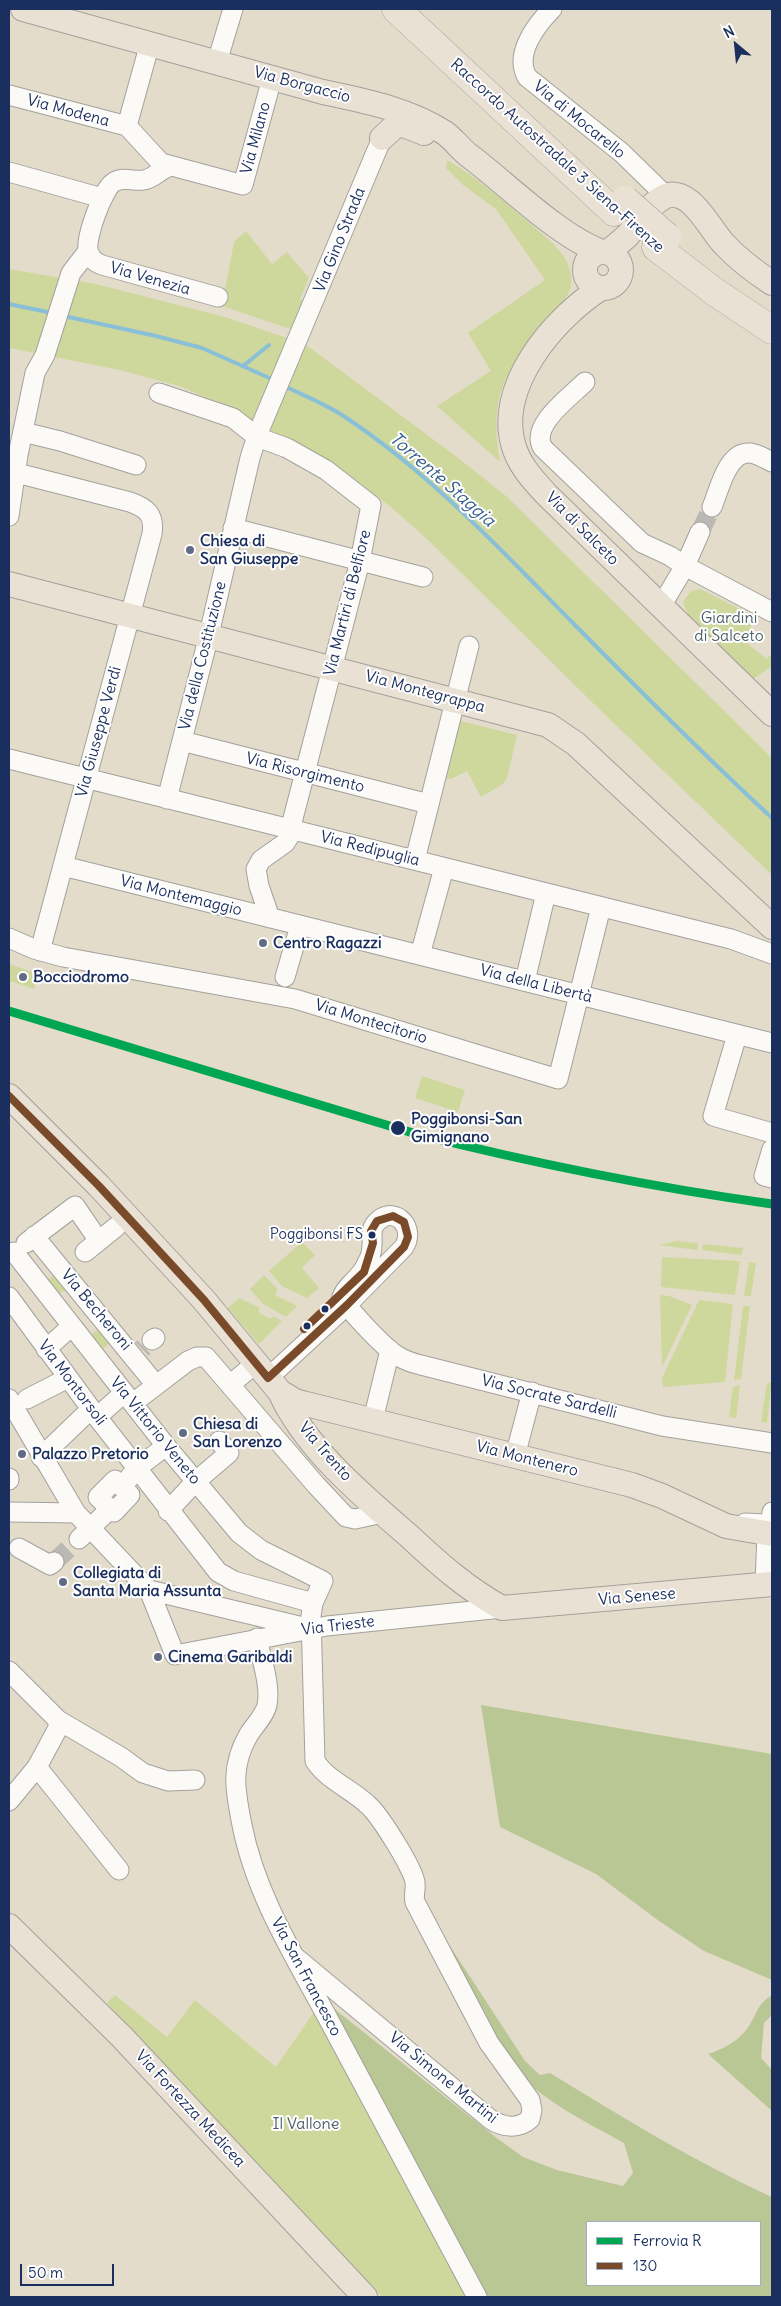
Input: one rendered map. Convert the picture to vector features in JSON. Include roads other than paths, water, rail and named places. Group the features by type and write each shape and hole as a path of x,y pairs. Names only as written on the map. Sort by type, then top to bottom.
{"highway":[{"name":"Raccordo Autostradale 3 Siena-Firenze","path":"396,9 662,242 715,292 772,330"},
{"name":"Raccordo Autostradale 3 Siena-Firenze","path":"419,9 620,206"},
{"name":"Raccordo Autostradale 3 Siena-Firenze","path":"662,242 772,313"}],"main road":[{"name":"Via Borgaccio","path":"23,9 323,92 378,104 414,117 445,134 551,222 585,244 609,254"},
{"path":"323,92 377,114 382,126 382,138"},
{"path":"382,138 392,128 404,124 466,153"},
{"path":"609,254 628,236 656,202 666,196 681,197 695,206 724,245 747,266 772,283"},
{"name":"Via Borgaccio","path":"551,222 590,277"},
{"path":"597,253 609,254 621,266 620,277 612,286 590,277 588,259 597,253"},
{"name":"Via di Salceto","path":"590,277 573,309 530,360 520,379 510,416 514,450 532,479 772,714"},
{"name":"Via Montegrappa","path":"9,584 538,722 564,734 768,922"},
{"name":"Via Trento","path":"9,1096 98,1186 204,1300 268,1378 300,1424 334,1467 453,1575 502,1608"},
{"name":"Via Montenero","path":"268,1378 295,1401 645,1490 726,1526 770,1527"},
{"path":"300,1424 305,1412 318,1407"},
{"name":"Via Senese","path":"502,1608 769,1584"},
{"name":"Via Fortezza Medicea","path":"9,1926 122,2037 366,2297"}],"street":[{"path":"218,62 233,9"},
{"name":"Via di Mocarello","path":"552,9 537,27 525,50 522,66 527,77 622,154 666,196"},
{"path":"150,43 127,126 138,136 155,158 172,166"},
{"name":"Via Milano","path":"172,166 243,185 272,78"},
{"name":"Via Modena","path":"9,95 127,126"},
{"name":"Via Gino Strada","path":"259,432 382,138"},
{"path":"9,516 12,472 23,432 35,373 46,355 70,277 76,265 88,251 88,242 102,198 116,180 146,179 172,166"},
{"path":"9,172 102,198"},
{"name":"Via Venezia","path":"88,251 93,260 102,265 218,298"},
{"path":"585,382 543,425 539,434 541,445 639,540 772,612"},
{"path":"159,393 232,418 259,432"},
{"path":"23,432 60,441 136,465"},
{"name":"Via della Costituzione","path":"166,799 209,635 244,479 259,432"},
{"name":"Via Martiri di Belfiore","path":"259,432 316,464 352,488 371,505 360,561 304,773 292,830"},
{"path":"712,507 729,466 737,457 750,453 772,462"},
{"name":"Via Giuseppe Verdi","path":"12,472 118,498 141,506 149,512 153,521 152,534 40,951"},
{"path":"233,528 423,577"},
{"path":"661,606 685,566 700,532"},
{"path":"415,860 469,646"},
{"name":"Via Risorgimento","path":"182,741 429,804"},
{"name":"Via Redipuglia","path":"9,759 731,940 772,954"},
{"path":"270,918 259,886 256,869 262,860 286,843 292,830"},
{"name":"Via Montemaggio","path":"63,866 300,926"},
{"path":"420,956 444,868"},
{"path":"525,981 546,893"},
{"name":"Via Montecitorio","path":"9,938 40,951 287,997 558,1080 601,907"},
{"name":"Via Redipuglia","path":"731,940 755,938 768,922"},
{"path":"285,976 300,926"},
{"name":"Via della Libertà","path":"300,926 772,1043"},
{"path":"737,1034 713,1116 772,1133"},
{"path":"772,1148 764,1176 772,1178"},
{"path":"11,1254 75,1206 88,1250"},
{"path":"231,1384 268,1378 347,1305 407,1242 408,1232 404,1222 393,1216 382,1218 373,1226 371,1231 373,1243 364,1272 343,1294 347,1305"},
{"path":"63,1271 116,1227"},
{"name":"Via Becheroni","path":"34,1236 82,1294 146,1346 156,1385"},
{"path":"373,1243 382,1252 388,1253 400,1250"},
{"name":"Via Vittorio Veneto","path":"11,1254 66,1319 195,1482 249,1542 322,1581 313,1603"},
{"path":"46,1349 82,1294"},
{"name":"Via Montorsoli","path":"9,1297 168,1510 214,1569 227,1579"},
{"name":"Via Socrate Sardelli","path":"347,1305 390,1350 400,1357 415,1363 662,1426 772,1443"},
{"path":"373,1420 390,1350"},
{"path":"41,1457 94,1413 156,1385 185,1362 200,1356 210,1359 316,1485 346,1517 355,1519 383,1513"},
{"path":"68,1378 15,1404 41,1457 76,1513 85,1534 149,1590 218,1608 307,1627 313,1603 227,1579 218,1608"},
{"path":"515,1456 532,1392"},
{"path":"168,1510 195,1482 229,1454 219,1441"},
{"path":"85,1534 110,1509 98,1497 115,1480 122,1487 137,1468 166,1446"},
{"path":"9,1512 76,1513"},
{"path":"769,1584 770,1527"},
{"path":"19,1548 50,1565 54,1562"},
{"name":"Via Trieste","path":"149,1590 175,1655 307,1627 502,1608"},
{"name":"Via Simone Martini","path":"294,1956 490,2119 508,2126 528,2122 532,2113 530,2100 497,2056 452,1975 415,1902 413,1890 416,1884 393,1838 375,1812 326,1772 316,1761 307,1627"},
{"name":"Via San Francesco","path":"257,1638 266,1686 267,1703 239,1752 235,1767 241,1822 257,1876 294,1956 477,2297"},
{"path":"9,1671 58,1720 151,1777 176,1782 195,1780"},
{"path":"9,1801 37,1767 58,1728 58,1720"},
{"path":"222,1763 250,1733"},
{"path":"37,1767 119,1870"}],"waterway":[{"name":"Torrente Staggia","path":"9,304 52,313"},
{"name":"Torrente Staggia","path":"64,316 202,348 274,380"},
{"path":"243,366 269,345"},
{"name":"Torrente Staggia","path":"284,386 338,412 376,439 435,487 491,540 671,722 772,818"}],"tunnel":[{"path":"700,532 712,507"},
{"path":"54,1562 79,1539"}],"rail line":[{"name":"R","path":"9,1011 413,1133 592,1173 772,1204"}],"place":[{"name":"Chiesa di San Giuseppe","path":"190,550"},
{"name":"Centro Ragazzi","path":"263,943"},
{"name":"Bocciodromo","path":"23,977"},
{"name":"Poggibonsi-San Gimignano","path":"398,1128"},
{"name":"Poggibonsi FS","path":"372,1235"},
{"name":"Chiesa di San Lorenzo","path":"183,1433"},
{"name":"Palazzo Pretorio","path":"22,1454"},
{"name":"Collegiata di Santa Maria Assunta","path":"63,1582"},
{"name":"Cinema Garibaldi","path":"158,1657"}],"park label":[{"name":"Giardini di Salceto","path":"729,627"},
{"name":"Il Vallone","path":"306,2124"}]}
